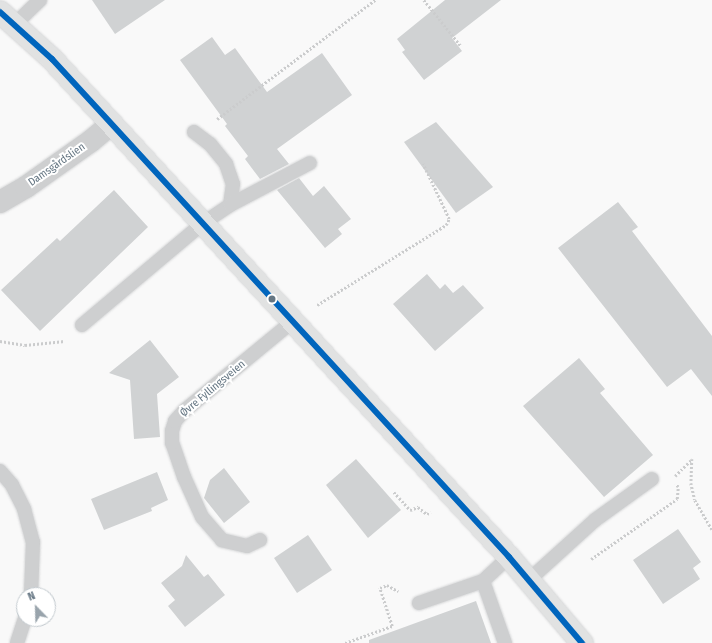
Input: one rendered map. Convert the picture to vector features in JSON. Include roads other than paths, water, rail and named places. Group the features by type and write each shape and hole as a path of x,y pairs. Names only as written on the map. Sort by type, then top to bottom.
{"main road":[{"path":"7,19 52,59 292,322 530,579 582,643"}],"street":[{"name":"Damsgårdslien","path":"0,202 26,187 84,146 111,124"}],"lane":[{"path":"7,19 40,0"},
{"path":"194,132 206,141 226,164 233,184 230,205"},
{"path":"84,323 202,224 230,205 310,163"},
{"name":"Øvre Fyllingsveien","path":"260,540 247,546 222,540 202,517 184,477 172,443 172,431 175,421 184,411 292,322"},
{"path":"0,471 12,485 24,509 33,542 31,587"},
{"path":"530,579 595,520 652,479"},
{"path":"419,603 483,581 509,556"},
{"path":"483,581 505,643"},
{"path":"17,643 22,627"}]}
